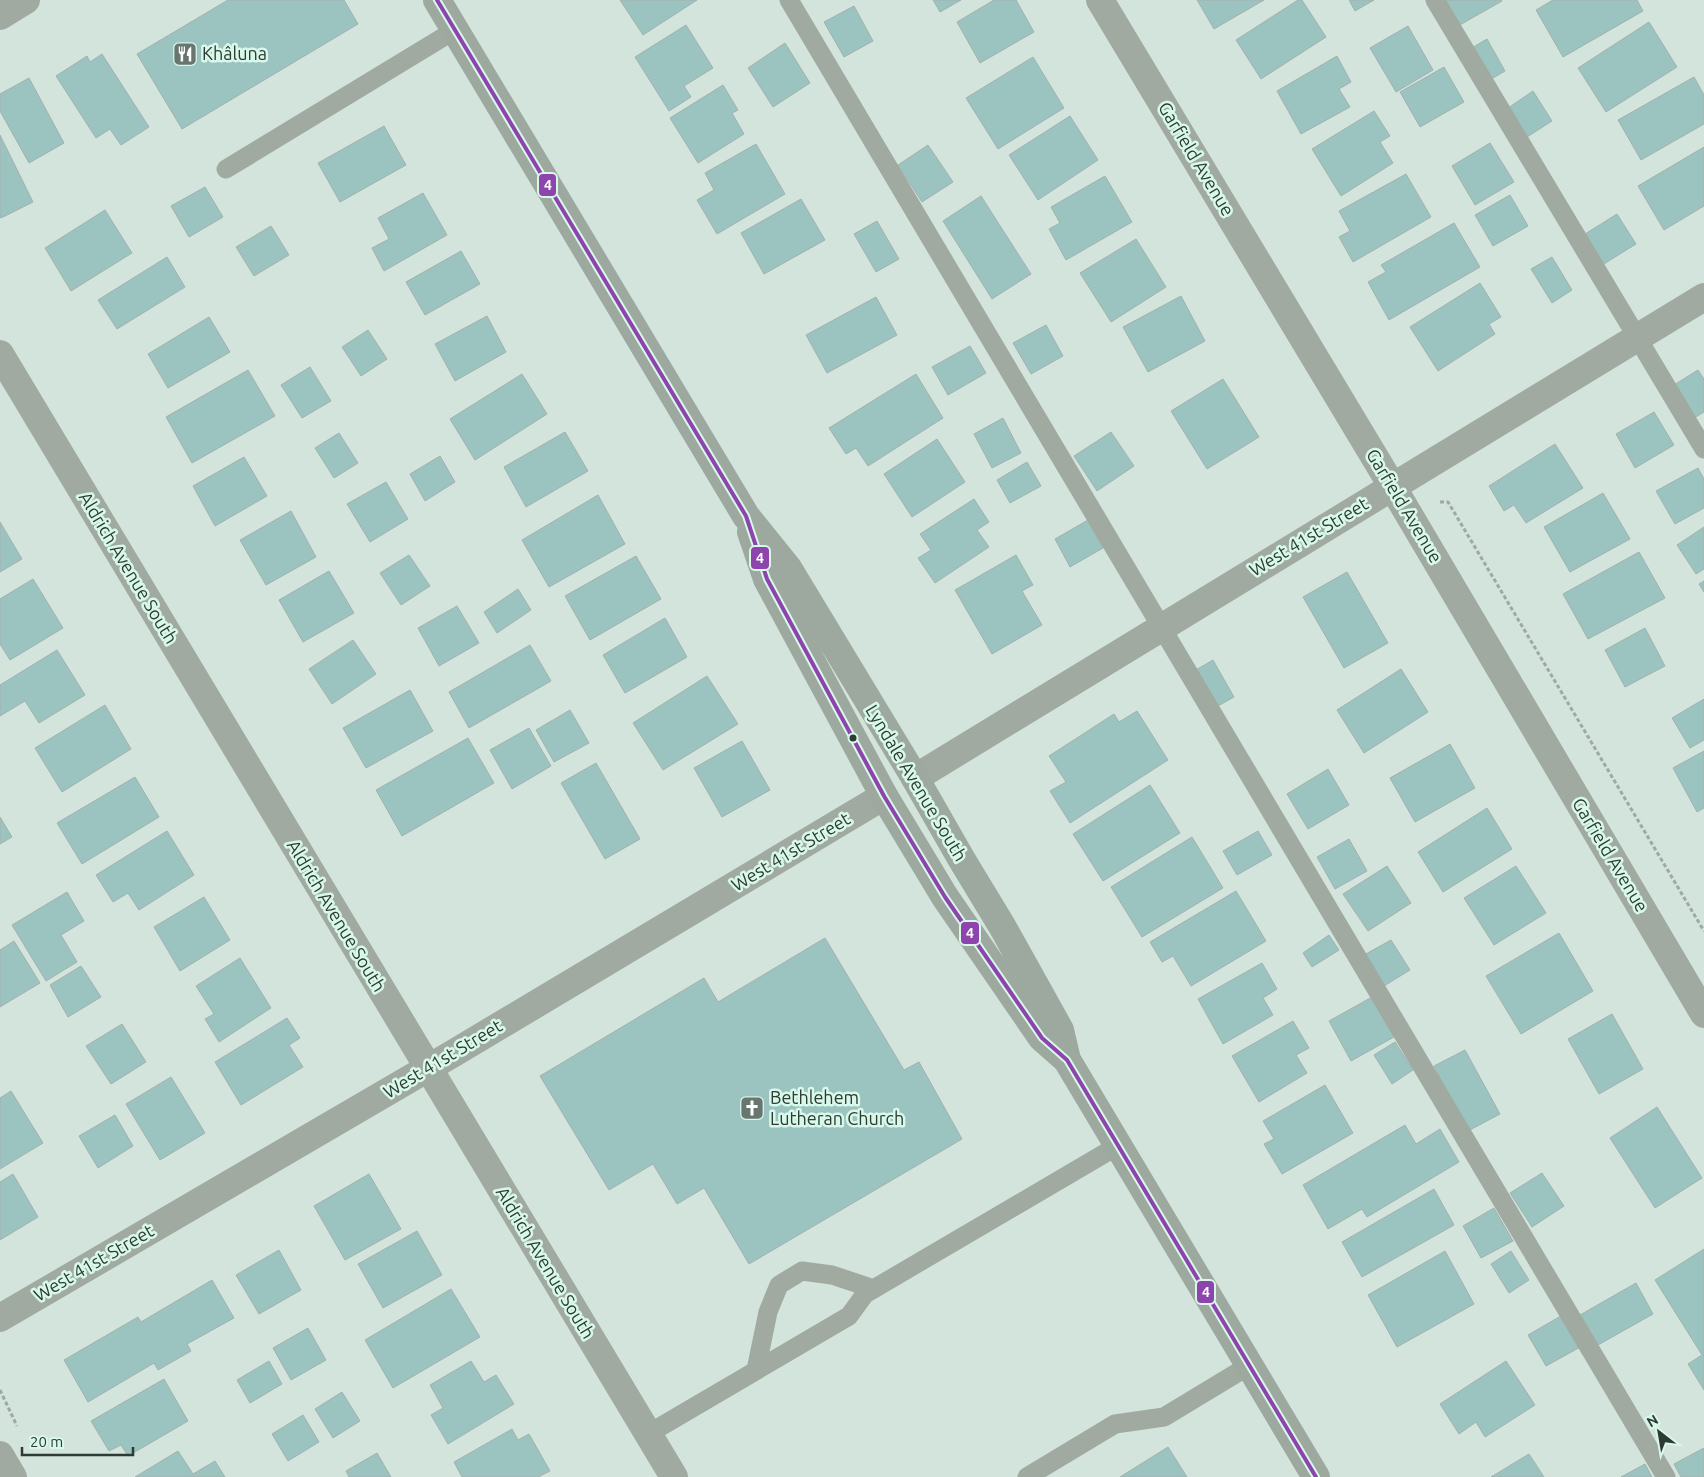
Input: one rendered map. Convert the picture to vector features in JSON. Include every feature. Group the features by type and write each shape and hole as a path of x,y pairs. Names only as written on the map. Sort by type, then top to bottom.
{"main road":[{"name":"Lyndale Avenue South","path":"437,0 746,516 788,568 915,778 1002,926 1060,1030 1067,1060"},
{"name":"Lyndale Avenue South","path":"746,516 767,579 884,796 945,897 1042,1038 1067,1060 1316,1477"}],"street":[{"path":"0,16 26,0"},
{"name":"Garfield Avenue","path":"1100,0 1392,486 1704,1014"},
{"name":"West 41st Street","path":"915,778 1704,297"},
{"name":"Aldrich Avenue South","path":"0,354 674,1477"},
{"name":"West 41st Street","path":"0,1318 428,1068 884,796"},
{"path":"0,1455 13,1477"}],"lane":[{"path":"789,0 1666,1477"},
{"path":"1436,0 1704,449"},
{"path":"226,169 455,30"},
{"path":"648,1434 849,1316 865,1294 1119,1145"},
{"path":"756,1370 768,1312 779,1285 802,1271 832,1275 874,1289"},
{"path":"1027,1477 1115,1424 1164,1417 1250,1365"}],"path":[{"path":"1437,501 1448,502 1704,931"}],"building":[{"path":"228,0 344,0 358,24 182,129 137,54"},
{"path":"620,0 697,0 643,35"},
{"path":"933,0 961,0 940,12"},
{"path":"994,0 1016,0 1034,32 980,63 957,22"},
{"path":"1197,0 1264,0 1214,29"},
{"path":"1298,0 1302,0 1326,37 1261,79 1236,40"},
{"path":"1349,0 1374,0 1355,11"},
{"path":"1443,0 1501,0 1502,1 1458,26"},
{"path":"1553,0 1637,0 1643,11 1563,57 1536,10"},
{"path":"854,6 873,41 844,57 824,22"},
{"path":"1649,22 1677,67 1606,112 1578,68"},
{"path":"686,25 713,68 684,86 691,97 669,111 635,57"},
{"path":"1408,26 1433,70 1396,92 1370,48"},
{"path":"1487,39 1505,71 1488,81 1470,49"},
{"path":"785,43 810,83 773,107 748,68"},
{"path":"102,54 149,127 121,145 110,129 96,138 56,76 87,56 90,62"},
{"path":"1337,56 1351,82 1339,89 1350,107 1301,134 1277,91"},
{"path":"1033,57 1064,108 998,149 966,98"},
{"path":"1444,67 1464,102 1420,127 1400,92"},
{"path":"1694,77 1704,95 1704,124 1641,160 1618,120"},
{"path":"29,78 64,143 29,163 0,111 0,94"},
{"path":"723,85 738,110 732,113 744,134 698,163 670,118"},
{"path":"1533,91 1552,121 1527,137 1508,108"},
{"path":"1374,111 1390,136 1380,142 1393,163 1341,196 1312,149"},
{"path":"1070,116 1098,160 1038,200 1009,155"},
{"path":"384,126 406,165 340,202 318,163"},
{"path":"0,135 33,202 1,218 0,217"},
{"path":"1490,143 1514,182 1475,205 1452,166"},
{"path":"756,144 785,194 717,234 697,200 714,190 705,173"},
{"path":"928,145 953,182 922,202 898,165"},
{"path":"1704,147 1704,206 1664,230 1638,186"},
{"path":"1406,174 1431,217 1353,262 1339,237 1350,231 1339,211"},
{"path":"1105,176 1132,222 1066,260 1049,229 1060,223 1051,207"},
{"path":"205,187 223,217 189,237 171,206"},
{"path":"423,193 447,235 384,271 372,248 389,239 378,218"},
{"path":"1510,195 1528,226 1493,246 1475,215"},
{"path":"981,196 1031,274 992,299 943,221"},
{"path":"801,199 825,240 764,274 741,233"},
{"path":"105,210 132,253 71,291 45,248"},
{"path":"1617,214 1636,244 1604,264 1585,234"},
{"path":"877,221 899,259 876,272 854,234"},
{"path":"1454,223 1480,267 1389,320 1368,282 1386,272 1381,265"},
{"path":"271,226 289,255 254,276 236,247"},
{"path":"1136,239 1166,287 1111,322 1080,273"},
{"path":"461,251 480,284 425,315 406,282"},
{"path":"167,257 185,287 117,329 98,300"},
{"path":"1552,257 1572,290 1552,303 1531,269"},
{"path":"1480,283 1501,317 1489,324 1495,334 1438,371 1410,327"},
{"path":"1181,296 1205,341 1148,372 1123,327"},
{"path":"876,297 897,335 827,373 806,335"},
{"path":"487,316 506,352 455,381 435,344"},
{"path":"209,317 230,352 168,388 148,354"},
{"path":"1046,325 1063,356 1031,374 1013,343"},
{"path":"368,330 387,359 361,376 342,347"},
{"path":"970,346 986,373 948,395 932,367"},
{"path":"310,367 331,401 302,418 281,385"},
{"path":"248,370 275,416 192,463 166,417"},
{"path":"1698,370 1704,379 1704,412 1694,418 1674,385"},
{"path":"522,374 547,414 475,460 450,419"},
{"path":"916,374 943,418 868,466 856,448 846,454 829,428"},
{"path":"1223,379 1259,437 1207,469 1171,411"},
{"path":"1654,412 1674,445 1635,468 1616,434"},
{"path":"1003,418 1021,453 992,468 974,434"},
{"path":"565,432 588,471 526,507 504,467"},
{"path":"1111,432 1134,466 1097,491 1074,456"},
{"path":"339,433 358,463 334,478 315,448"},
{"path":"937,439 965,482 912,517 884,474"},
{"path":"1555,444 1583,488 1526,523 1514,505 1504,511 1489,486"},
{"path":"440,456 455,482 425,501 410,474"},
{"path":"244,457 267,496 215,526 193,486"},
{"path":"1027,462 1041,486 1010,503 997,480"},
{"path":"1698,468 1704,479 1704,508 1675,524 1656,491"},
{"path":"386,482 408,519 370,542 347,504"},
{"path":"1603,493 1630,539 1570,572 1544,527"},
{"path":"598,495 625,544 549,587 522,540"},
{"path":"974,499 989,522 977,530 989,547 935,583 918,558 931,550 920,534"},
{"path":"291,511 316,557 266,585 240,540"},
{"path":"1088,520 1103,548 1070,567 1055,539"},
{"path":"0,522 22,559 0,572"},
{"path":"1704,527 1704,569 1696,574 1677,545"},
{"path":"1639,552 1665,598 1588,639 1563,594"},
{"path":"409,555 430,586 401,605 380,573"},
{"path":"1016,555 1033,585 1022,591 1042,625 992,654 955,590"},
{"path":"636,556 661,599 590,640 565,596"},
{"path":"329,571 354,613 303,642 279,600"},
{"path":"1347,572 1388,643 1344,668 1303,597"},
{"path":"33,579 63,628 10,660 0,644 0,599"},
{"path":"1704,581 1704,592 1699,584"},
{"path":"518,589 531,610 497,633 484,612"},
{"path":"457,606 479,643 439,666 418,628"},
{"path":"665,618 687,657 625,693 603,655"},
{"path":"1645,628 1665,666 1625,687 1605,650"},
{"path":"353,640 376,674 332,704 309,669"},
{"path":"530,645 551,681 469,728 449,692"},
{"path":"57,650 85,695 39,723 25,701 0,716 0,685"},
{"path":"1213,660 1234,697 1216,707 1194,671"},
{"path":"1401,669 1428,712 1364,753 1337,710"},
{"path":"707,676 738,724 663,770 633,723"},
{"path":"410,690 433,731 366,768 343,728"},
{"path":"1704,699 1704,740 1690,748 1672,718"},
{"path":"105,705 131,749 62,792 35,748"},
{"path":"570,710 589,743 554,762 536,730"},
{"path":"1137,711 1168,760 1070,823 1050,791 1066,782 1049,756 1114,714 1119,722"},
{"path":"529,728 551,766 512,789 490,750"},
{"path":"468,738 494,783 402,836 376,790"},
{"path":"742,741 770,790 722,817 694,768"},
{"path":"1450,744 1475,788 1415,822 1390,778"},
{"path":"1704,751 1704,808 1697,812 1673,768"},
{"path":"596,763 640,839 605,859 561,783"},
{"path":"1328,769 1349,805 1308,829 1287,794"},
{"path":"135,777 159,817 82,864 57,823"},
{"path":"1150,785 1180,833 1103,881 1073,834"},
{"path":"1487,808 1512,849 1443,892 1418,852"},
{"path":"0,817 12,837 0,844"},
{"path":"167,831 194,875 139,910 128,893 113,902 96,875"},
{"path":"1258,831 1272,855 1237,875 1223,851"},
{"path":"1192,837 1223,888 1142,937 1111,887"},
{"path":"1349,839 1367,871 1335,889 1317,857"},
{"path":"1387,866 1411,903 1368,931 1343,894"},
{"path":"1516,866 1546,913 1494,945 1464,898"},
{"path":"1236,891 1266,941 1191,986 1173,956 1162,962 1150,942"},
{"path":"67,892 84,921 61,935 77,962 46,981 12,925"},
{"path":"204,897 230,940 180,971 154,927"},
{"path":"1559,933 1593,991 1521,1034 1486,976"},
{"path":"1329,935 1339,950 1312,967 1303,953"},
{"name":"Bethlehem Lutheran Church","path":"825,938 904,1070 919,1062 962,1139 749,1264 704,1188 677,1204 653,1164 609,1190 540,1076 704,978 718,1002"},
{"path":"1391,940 1410,970 1384,986 1364,955"},
{"path":"14,941 40,983 0,1007 0,950"},
{"path":"240,958 271,1008 219,1042 205,1019 214,1014 196,986"},
{"path":"1262,963 1277,989 1263,998 1273,1015 1223,1044 1198,999"},
{"path":"81,966 101,997 68,1017 50,985"},
{"path":"1372,997 1394,1037 1351,1061 1329,1021"},
{"path":"1612,1014 1643,1069 1599,1094 1568,1039"},
{"path":"287,1018 300,1038 289,1045 303,1067 241,1105 215,1062"},
{"path":"1293,1021 1309,1048 1296,1055 1307,1073 1259,1102 1232,1056"},
{"path":"122,1024 146,1062 111,1084 86,1046"},
{"path":"1395,1042 1413,1070 1392,1084 1374,1055"},
{"path":"1465,1050 1500,1114 1468,1131 1434,1066"},
{"path":"171,1077 205,1133 160,1160 126,1104"},
{"path":"1325,1085 1353,1133 1282,1174 1264,1144 1274,1139 1263,1121"},
{"path":"11,1091 43,1143 0,1169 0,1098"},
{"path":"1657,1107 1702,1178 1655,1208 1610,1138"},
{"path":"115,1115 133,1146 98,1168 79,1136"},
{"path":"1405,1125 1416,1144 1440,1129 1459,1162 1367,1217 1362,1209 1328,1229 1303,1185"},
{"path":"1542,1173 1564,1206 1532,1227 1510,1193"},
{"path":"13,1174 38,1217 0,1240 0,1182"},
{"path":"369,1174 401,1229 345,1260 314,1206"},
{"path":"1434,1189 1454,1225 1362,1277 1342,1242"},
{"path":"1494,1208 1513,1241 1481,1258 1463,1226"},
{"path":"417,1231 442,1275 383,1308 358,1264"},
{"path":"1704,1249 1704,1390 1688,1364 1702,1355 1655,1280"},
{"path":"279,1250 301,1290 259,1314 236,1275"},
{"path":"1445,1251 1474,1304 1397,1347 1368,1295"},
{"path":"1511,1251 1529,1280 1509,1293 1491,1264"},
{"path":"212,1280 234,1318 187,1344 191,1351 158,1370 154,1363 88,1402 64,1360 138,1317 141,1322"},
{"path":"1636,1283 1653,1314 1598,1345 1580,1315"},
{"path":"451,1289 480,1337 393,1388 365,1340"},
{"path":"1566,1313 1584,1345 1546,1366 1528,1335"},
{"path":"308,1328 326,1360 291,1380 273,1348"},
{"path":"269,1361 282,1384 250,1403 237,1380"},
{"path":"471,1361 484,1382 496,1375 514,1404 448,1444 431,1415 443,1408 430,1385"},
{"path":"1506,1361 1535,1405 1485,1437 1476,1422 1459,1434 1440,1404"},
{"path":"164,1379 188,1421 128,1456 121,1445 109,1451 91,1421"},
{"path":"342,1392 360,1421 333,1438 315,1409"},
{"path":"303,1415 319,1442 288,1461 272,1434"},
{"path":"512,1429 518,1440 529,1434 550,1471 538,1477 462,1477 454,1462"},
{"path":"1168,1447 1187,1477 1120,1477"},
{"path":"1704,1448 1704,1477 1681,1477 1674,1464"},
{"path":"178,1451 193,1474 215,1461 225,1477 135,1477"},
{"path":"377,1453 391,1477 349,1477 346,1471"},
{"path":"1529,1454 1544,1477 1491,1477"},
{"path":"1645,1464 1652,1477 1621,1477"}],"transit line":[{"name":"4","path":"437,0 746,516 767,579 884,796 945,897 1042,1038 1067,1060 1316,1477"}],"place":[{"name":"Khâluna","path":"185,54"},
{"name":"Bethlehem Lutheran Church","path":"752,1108"}]}
